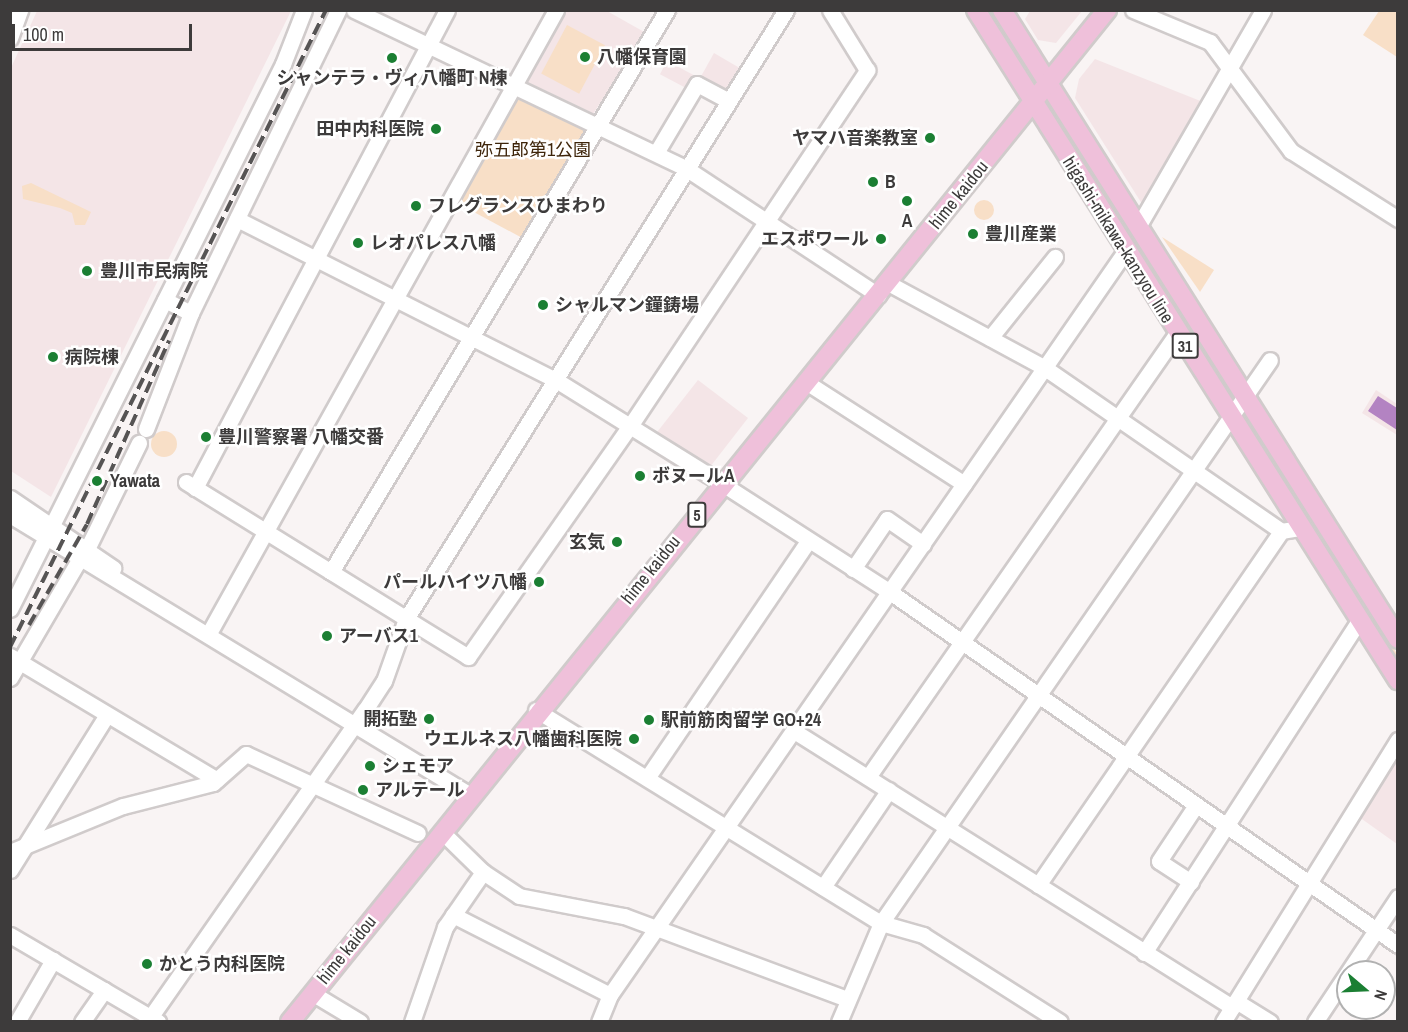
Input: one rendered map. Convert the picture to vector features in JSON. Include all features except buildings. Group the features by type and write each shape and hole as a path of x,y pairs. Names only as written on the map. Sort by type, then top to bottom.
{"main road":[{"name":"higashi-mikawa-kanzyou line","path":"975,10 1124,253 1398,680"},
{"name":"higashi-mikawa-kanzyou line","path":"1002,10 1398,639"},
{"name":"hime kaidou","path":"290,1022 536,710 1034,104 1107,10"}],"street":[{"path":"10,38 20,10"},
{"path":"10,609 47,530 284,64 304,10"},
{"path":"146,429 191,313 338,10"},
{"path":"354,10 687,169 768,222 883,289 990,338 1045,368 1281,531 1301,528"},
{"path":"447,10 315,259 190,485 468,657 630,426 768,222 867,70 830,10"},
{"path":"209,633 556,10"},
{"path":"331,572 473,339 597,125 667,10"},
{"path":"10,935 152,1020 312,783 357,723 384,681 406,619 786,10"},
{"path":"1133,10 1210,42 1230,64 1291,151 1398,219"},
{"path":"1139,225 1263,10"},
{"path":"656,153 698,84 729,101"},
{"path":"237,219 556,380 630,426 890,592 1398,945"},
{"path":"599,1022 610,995 658,930 1124,253"},
{"path":"990,338 1055,257"},
{"path":"165,300 191,313"},
{"path":"868,777 1177,333"},
{"path":"839,1022 847,999 882,923 1232,420 1270,360"},
{"path":"806,382 964,484"},
{"path":"10,678 15,658 84,552 139,443"},
{"path":"10,498 47,530"},
{"path":"10,515 47,530 84,552 134,586 470,795"},
{"path":"853,569 887,519 922,544"},
{"path":"1038,885 1281,531"},
{"path":"647,778 808,540"},
{"path":"1144,953 1228,827 1359,621"},
{"path":"15,658 217,780"},
{"path":"536,710 882,923 923,935 1060,1022"},
{"path":"10,870 17,851 107,715"},
{"path":"794,731 1144,953 1270,1022"},
{"path":"1223,1022 1398,740"},
{"path":"17,851 123,806 217,780 246,754 418,833"},
{"path":"823,887 889,790"},
{"path":"1191,882 1159,861 1196,805"},
{"path":"442,832 483,872 519,896 624,916 847,999"},
{"path":"412,1022 453,915 483,872"},
{"path":"1316,1022 1398,897"},
{"path":"453,915 610,995"},
{"path":"17,1022 53,960"},
{"path":"82,1022 104,990"},
{"path":"312,993 360,1022"}],"shaded area":[{"name":"豊川市民病院","path":"37,11 291,11 51,497 11,471 10,70"},
{"name":"八幡保育園","path":"564,11 607,11 646,33 593,114 525,81"},
{"path":"1030,11 1082,11 1056,43 1038,40 1025,19"},
{"path":"714,53 743,70 728,93 699,80"},
{"path":"1095,59 1203,102 1144,207 1075,98 1079,79"},
{"path":"667,61 693,75 686,88 660,74"},
{"path":"698,380 748,418 710,467 654,436"},
{"path":"1376,390 1397,404 1397,435 1362,413"},
{"path":"1378,396 1397,408 1397,430 1368,411"},
{"path":"1397,757 1397,844 1359,817"}],"green space":[{"path":"981,11 991,11 1019,53 1013,61"},
{"path":"1379,11 1397,11 1397,57 1363,35"},
{"path":"567,25 605,45 579,94 541,74"},
{"name":"弥五郎第1公園","path":"523,98 585,128 587,135 526,240 459,204 516,100"},
{"path":"1069,125 1224,378 1218,388 1063,132"},
{"path":"31,183 91,212 85,225 75,225 72,213 23,199 22,186"},
{"path":"984,200 991,203 994,210 991,217 984,220 977,217 974,210 977,203"},
{"path":"1162,237 1214,270 1200,292"},
{"path":"1260,428 1397,654 1397,670 1254,438"},
{"path":"164,431 173,435 177,444 173,453 164,457 155,453 151,444 155,435"}],"railway":[{"path":"10,647 326,10"},
{"path":"29,625 87,524 169,341"}],"place":[{"name":"八幡保育園","path":"585,57"},
{"name":"シャンテラ・ヴィ八幡町 N棟","path":"392,58"},
{"name":"田中内科医院","path":"436,129"},
{"name":"ヤマハ音楽教室","path":"930,138"},
{"name":"B","path":"873,182"},
{"name":"A","path":"907,201"},
{"name":"フレグランスひまわり","path":"416,206"},
{"name":"豊川産業","path":"973,234"},
{"name":"エスポワール","path":"881,239"},
{"name":"レオパレス八幡","path":"358,243"},
{"name":"豊川市民病院","path":"87,271"},
{"name":"シャルマン鐘鋳場","path":"543,305"},
{"name":"病院棟","path":"53,357"},
{"name":"豊川警察署 八幡交番","path":"206,437"},
{"name":"ボヌールA","path":"640,476"},
{"name":"Yawata","path":"97,481"},
{"name":"玄気","path":"617,542"},
{"name":"パールハイツ八幡","path":"539,582"},
{"name":"アーバス1","path":"327,636"},
{"name":"開拓塾","path":"429,719"},
{"name":"駅前筋肉留学 GO+24","path":"649,720"},
{"name":"ウエルネス八幡歯科医院","path":"634,739"},
{"name":"シェモア","path":"370,766"},
{"name":"アルテール","path":"363,790"},
{"name":"かとう内科医院","path":"147,964"}]}
